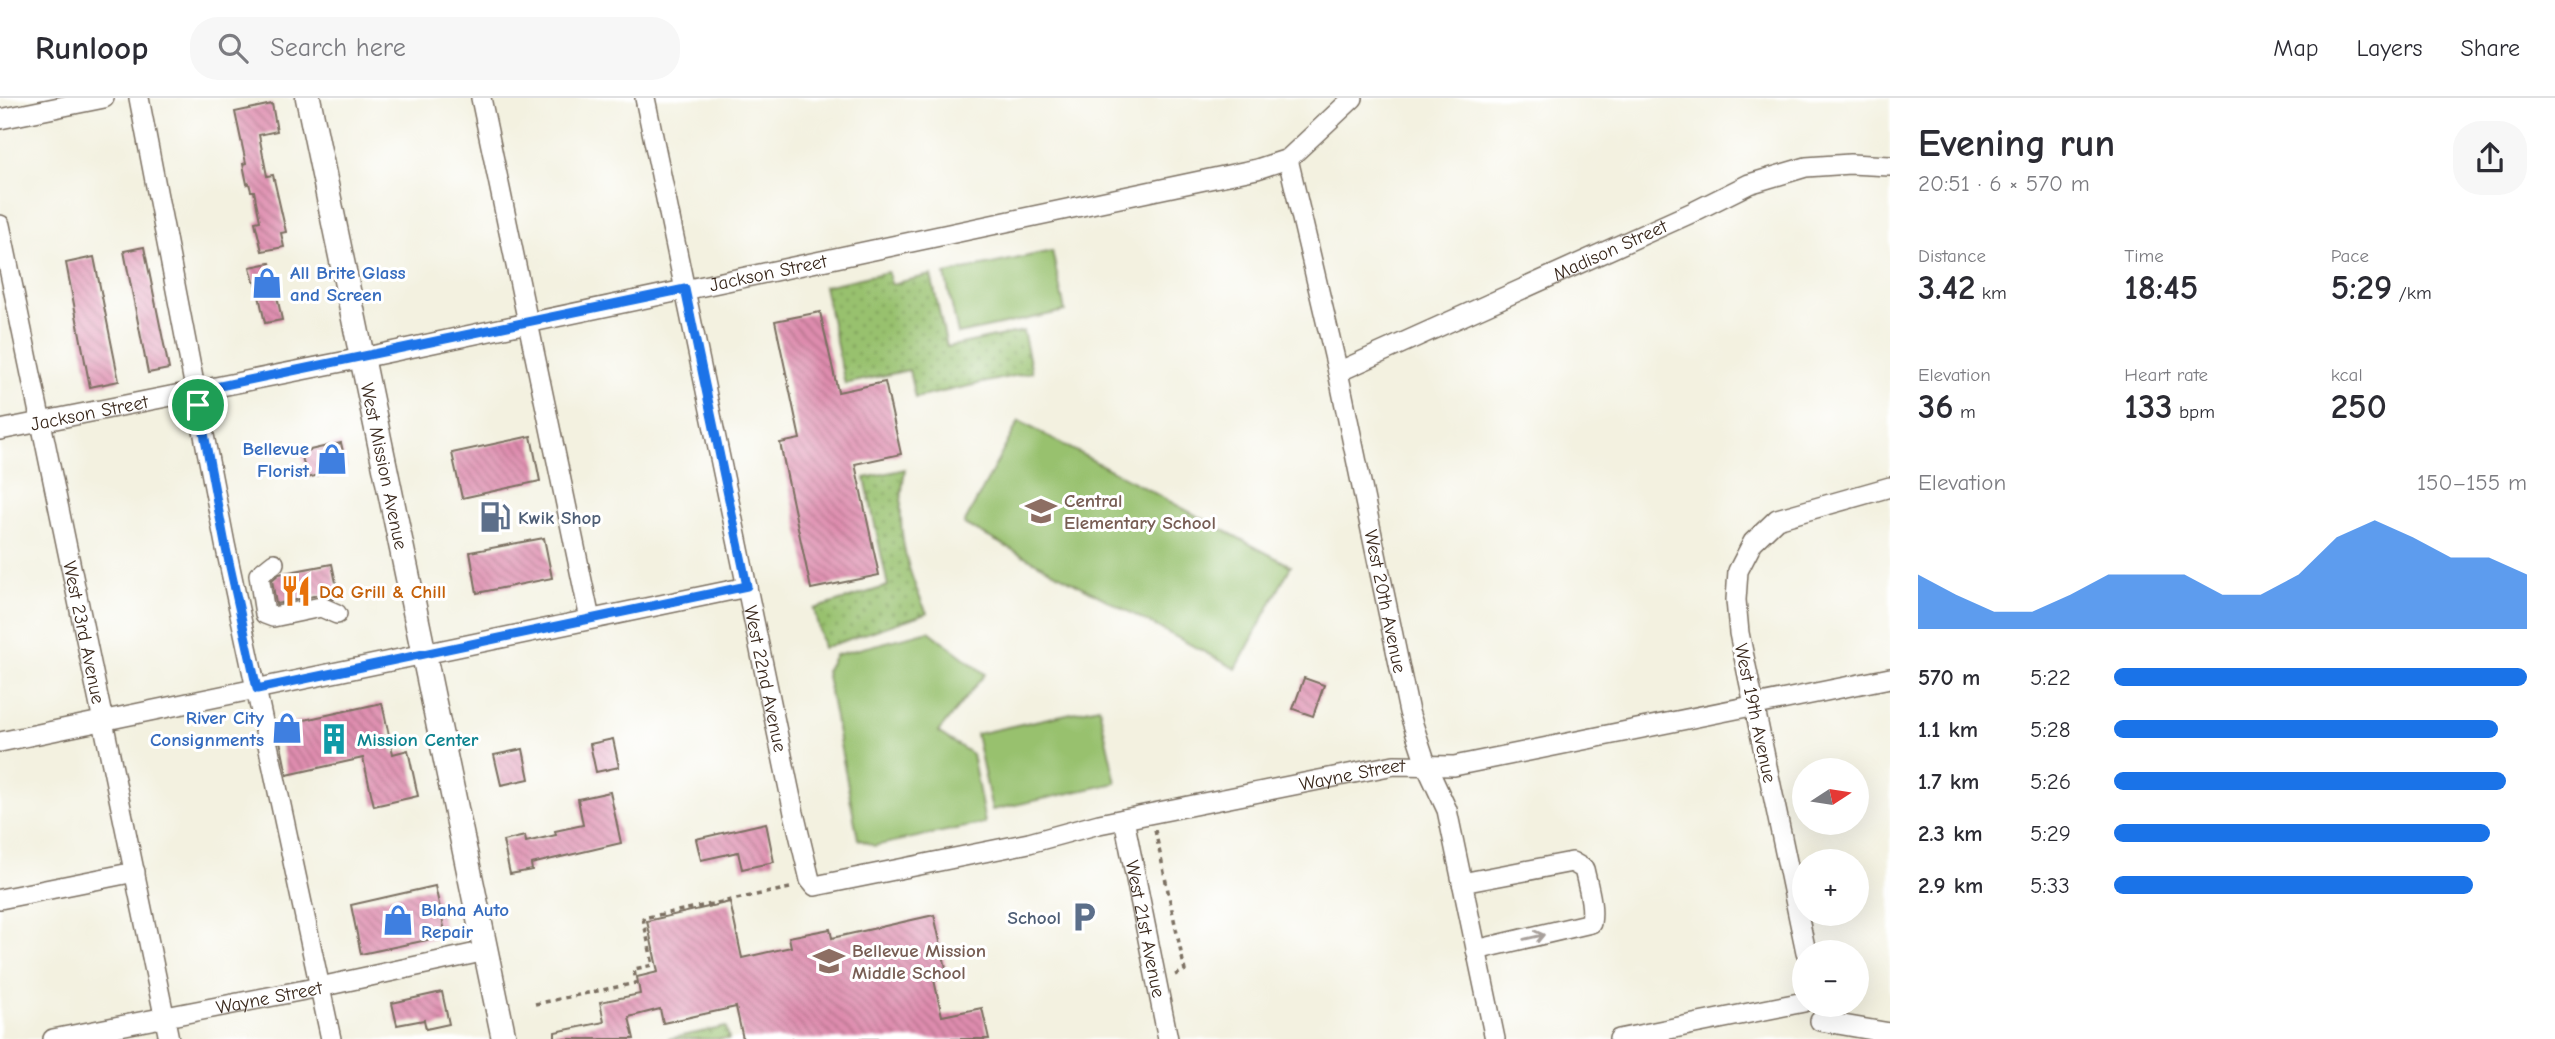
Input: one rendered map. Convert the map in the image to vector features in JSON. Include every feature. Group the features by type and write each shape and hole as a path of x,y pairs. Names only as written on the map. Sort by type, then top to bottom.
{"main road":[{"name":"West Mission Avenue","path":"309,98 503,1039"}],"street":[{"path":"0,119 104,98"},
{"path":"139,98 225,544 331,1039"},
{"path":"481,98 590,620"},
{"name":"West 22nd Avenue","path":"645,98 807,871 815,886"},
{"path":"1288,159 1353,98"},
{"name":"Jackson Street","path":"0,430 362,358 1244,172 1288,159"},
{"name":"West 20th Avenue","path":"1288,159 1339,372 1409,712 1427,767 1447,810 1495,1039"},
{"name":"Madison Street","path":"1339,372 1678,219 1749,184 1806,167 1850,164 1890,166"},
{"name":"West 23rd Avenue","path":"0,225 5,273 41,422 169,1039"},
{"name":"West 19th Avenue","path":"1803,940 1739,633 1736,600 1738,571 1753,542 1777,519 1890,487"},
{"path":"274,563 259,575 265,614 273,617 321,607 337,614"},
{"path":"0,742 747,586"},
{"name":"Wayne Street","path":"815,886 1029,843 1151,813 1394,765 1454,766 1890,678"},
{"name":"West 21st Avenue","path":"1124,819 1168,1039"},
{"path":"1462,883 1572,862 1584,869 1592,913 1591,923 1476,950"},
{"path":"0,899 135,873"},
{"name":"Wayne Street","path":"53,1039 320,987 485,951"},
{"path":"1619,1039 1792,1004"},
{"path":"1820,1021 1890,1033"}],"path":[{"path":"1151,813 1185,971 1175,974 1177,987"},
{"path":"535,1004 636,983 634,969 653,965 643,918 790,888"}],"green space":[{"path":"1052,251 1065,311 958,334 945,274"},
{"path":"888,272 891,284 931,275 947,347 1023,331 1032,372 915,398 909,370 845,384 824,286"},
{"path":"1019,421 1291,566 1236,669 964,524"},
{"path":"905,469 901,508 903,543 912,577 927,613 823,648 814,609 888,586 865,478"},
{"path":"929,631 985,674 938,732 972,754 985,823 874,846 858,839 826,671 835,655"},
{"path":"1099,707 1116,783 992,810 976,734"},
{"path":"726,1027 729,1039 667,1039"}],"building":[{"path":"272,104 277,131 259,135 267,176 273,175 286,232 281,233 284,247 262,251 255,222 260,221 254,191 251,191 249,183 247,184 243,164 246,163 235,112"},
{"path":"144,247 169,369 148,373 124,251"},
{"path":"94,257 119,381 90,387 66,263"},
{"path":"270,263 282,320 265,323 250,267"},
{"path":"820,312 838,392 885,382 901,454 855,464 879,575 811,589 780,443 800,439 775,321"},
{"path":"531,436 540,481 462,498 452,453"},
{"path":"341,443 347,468 307,478 301,452"},
{"path":"544,538 552,578 477,593 470,552"},
{"path":"332,564 339,597 332,599 318,595 276,604 272,580 279,574"},
{"path":"1304,678 1324,685 1313,716 1293,709"},
{"name":"Mission Center","path":"382,703 393,754 408,750 418,796 374,806 363,758 287,775 277,726"},
{"path":"613,739 619,767 596,772 590,744"},
{"path":"523,749 529,779 501,785 494,755"},
{"path":"610,792 621,843 531,864 532,870 510,874 503,841 525,836 526,842 556,835 555,831 583,825 578,799"},
{"path":"766,823 774,862 742,869 738,852 701,860 696,839"},
{"name":"Blaha Auto Repair","path":"435,886 446,936 361,954 351,905"},
{"name":"Bellevue Mission Middle School","path":"730,902 742,958 791,947 789,937 830,929 832,938 934,915 948,977 934,980 942,1016 982,1008 989,1039 743,1039 736,1007 663,1023 660,1009 629,1017 634,1039 555,1039 555,1032 604,1022 600,1002 640,994 637,977 658,972 647,921"},
{"path":"442,992 449,1024 426,1029 424,1020 397,1025 392,1003"}],"place":[{"name":"All Brite Glass and Screen","path":"267,283"},
{"name":"Bellevue Florist","path":"332,459"},
{"name":"Central Elementary School","path":"1041,511"},
{"name":"Kwik Shop","path":"495,517"},
{"name":"DQ Grill & Chill","path":"296,591"},
{"name":"River City Consignments","path":"287,728"},
{"name":"Mission Center","path":"334,739"},
{"name":"School","path":"1084,917"},
{"name":"Blaha Auto Repair","path":"398,920"},
{"name":"Bellevue Mission Middle School","path":"829,961"}],"route":[{"path":"685,289 747,586 257,689 198,405 196,391 685,289"}]}
